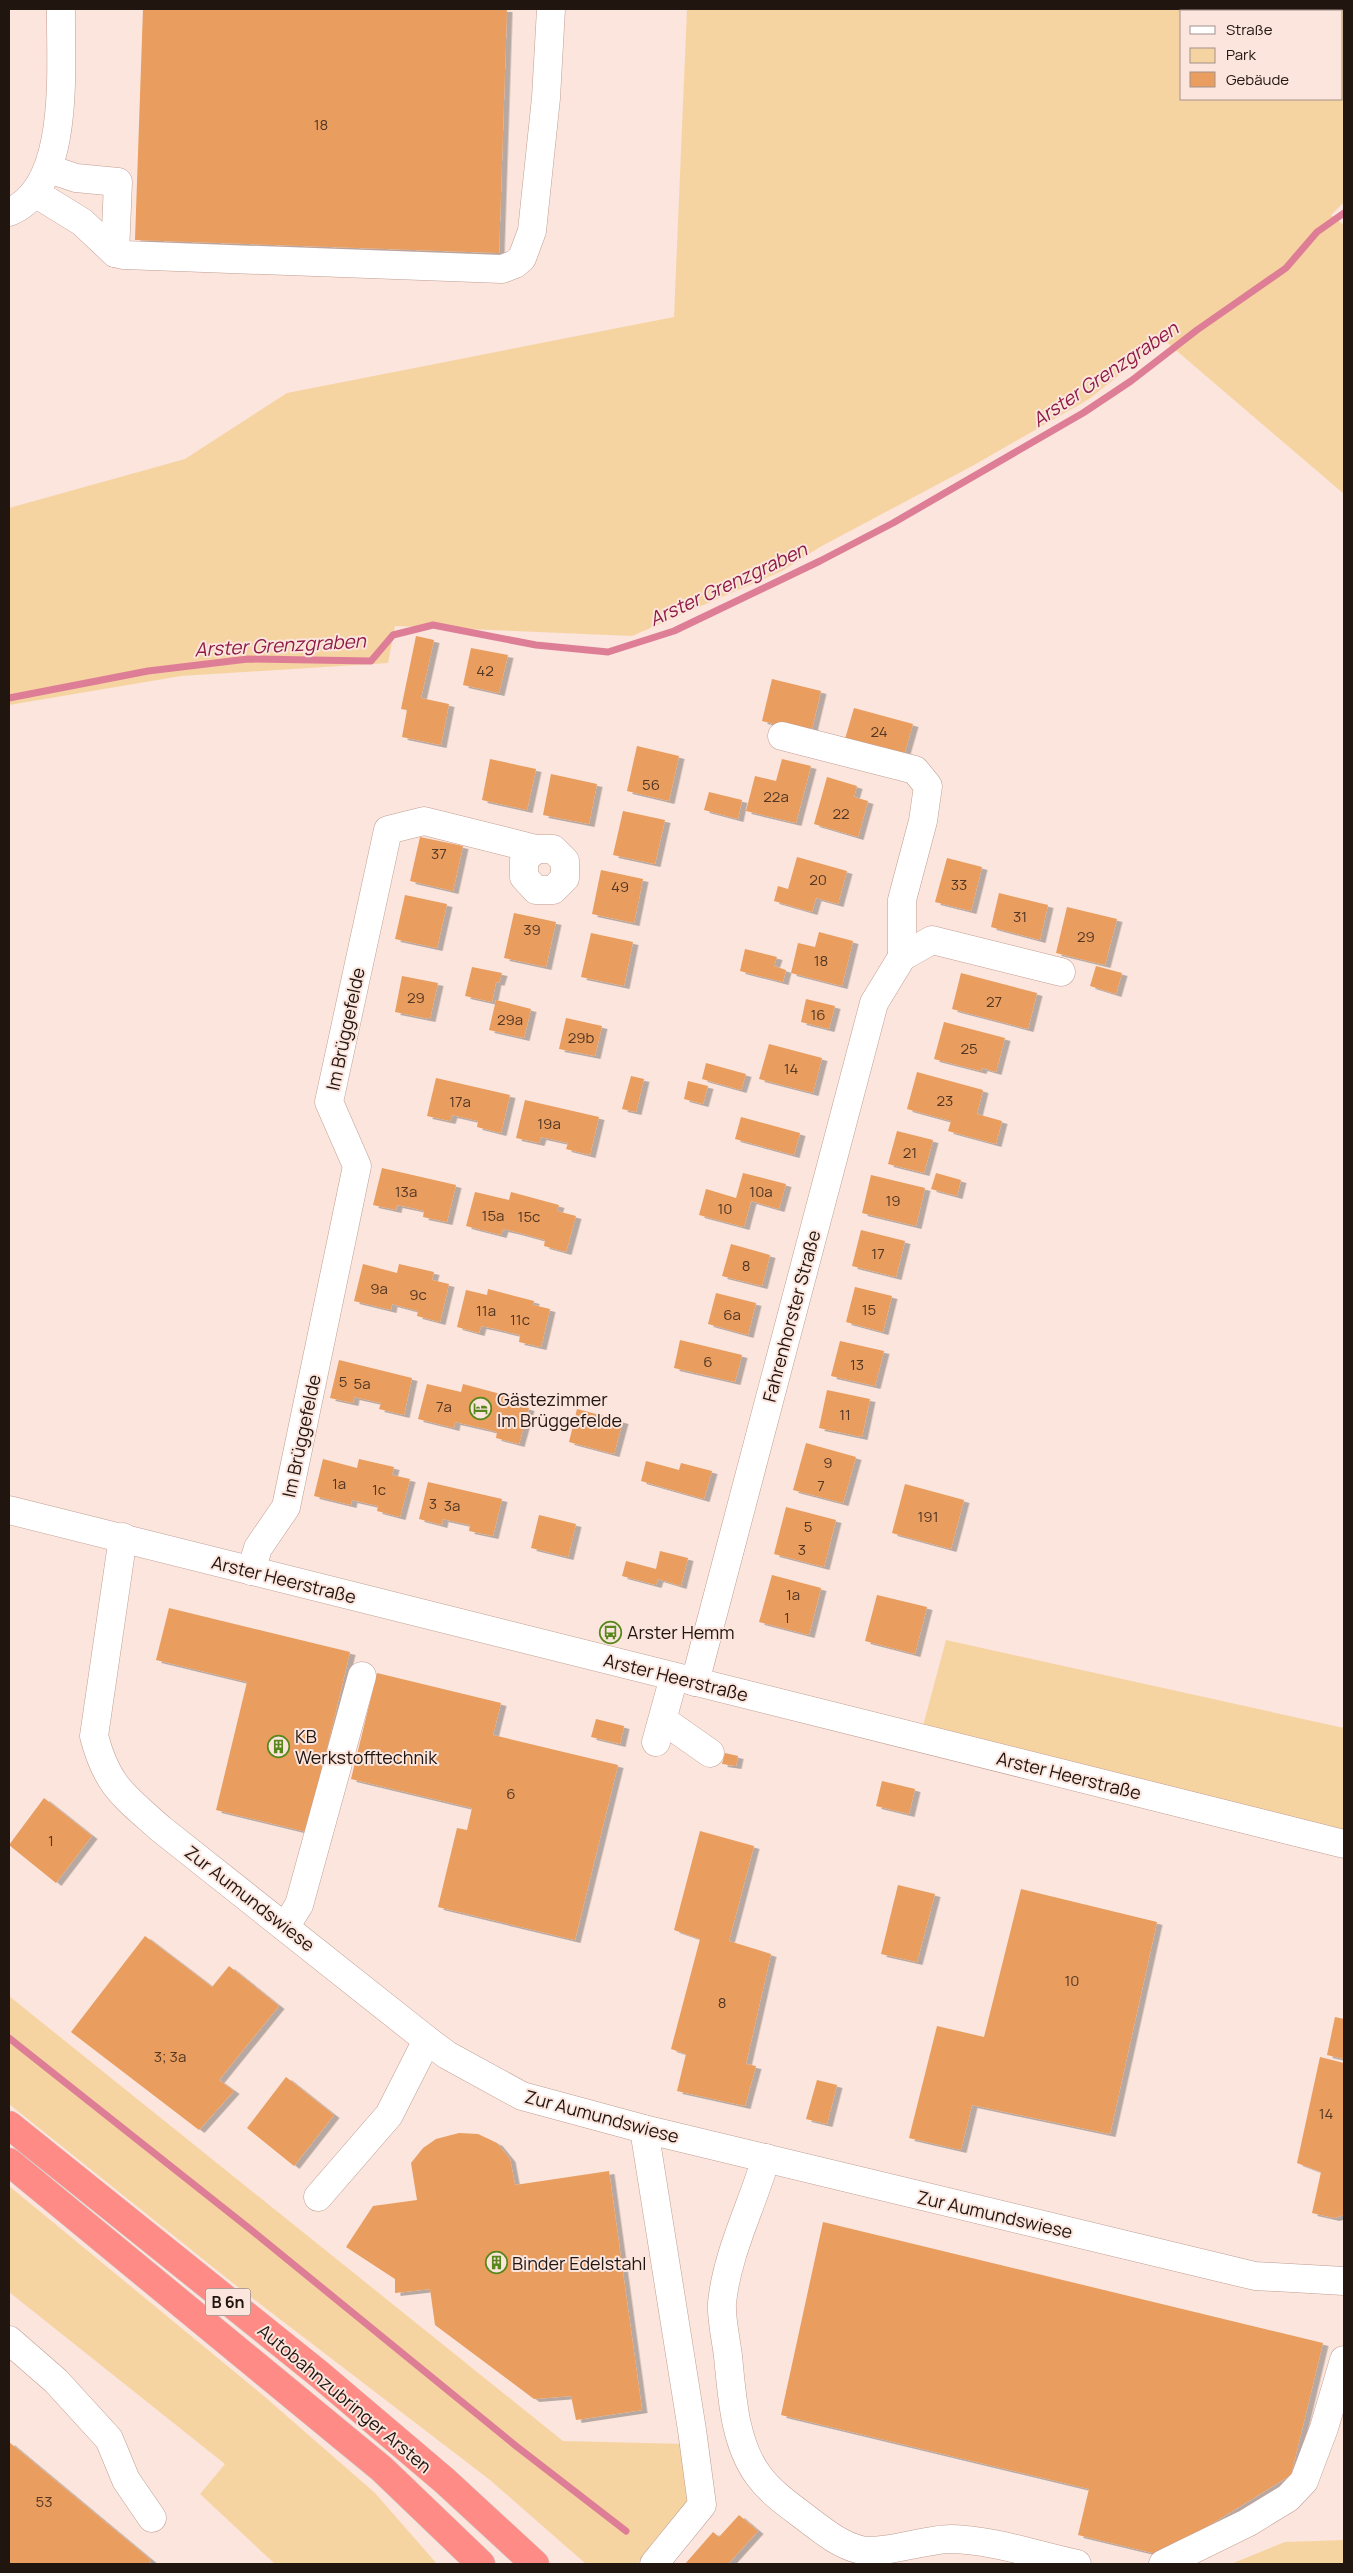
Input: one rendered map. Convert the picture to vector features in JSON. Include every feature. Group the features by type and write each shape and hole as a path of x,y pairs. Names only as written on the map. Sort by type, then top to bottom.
{"highway":[{"name":"Autobahnzubringer Arsten","path":"9,2125 319,2374 445,2481 535,2564"},
{"name":"Autobahnzubringer Arsten","path":"9,2162 382,2469 481,2564"}],"street":[{"path":"9,212 18,208 35,193 48,169 58,126 61,9"},
{"path":"35,193 82,222 115,253 502,269 515,264 522,258 532,231 546,98 551,9"},
{"path":"48,169 76,178 118,182 115,253"},
{"path":"782,736 915,770 928,786 923,821 902,900 902,957 932,940 1060,972"},
{"name":"Im Brüggefelde","path":"251,1571 258,1548 286,1507 357,1166 329,1102 388,830 424,821 536,849"},
{"name":"Fahrenhorster Straße","path":"710,1753 660,1731 684,1679 874,1003 902,957"},
{"name":"Arster Heerstraße","path":"9,1510 1344,1844"},
{"name":"Zur Aumundswiese","path":"123,1537 94,1736 101,1761 118,1791 161,1829 447,2054 522,2096 644,2129 1255,2276 1344,2282"},
{"path":"285,1927 299,1905 362,1676"},
{"path":"318,2197 389,2116 427,2040"},
{"path":"644,2129 692,2430 702,2505 654,2564"},
{"path":"766,2158 755,2196 735,2248 722,2304 738,2427 745,2453 758,2475 779,2498 823,2531 844,2544 863,2550 926,2540 952,2539 976,2542 1077,2564"},
{"path":"9,2340 56,2381 109,2439 126,2480 152,2518"},
{"path":"1163,2564 1247,2523 1288,2498 1304,2481 1324,2428 1344,2360"}],"green space":[{"path":"687,9 1344,9 1344,202 1331,215 1344,225 1344,494 1164,340 1089,399 974,465 820,547 782,571 632,636 395,626 388,663 181,676 9,705 9,508 185,459 287,393 674,317"},
{"path":"946,1640 1344,1728 1344,1833 923,1726"},
{"path":"9,1996 563,2441 686,2444 687,2501 637,2564 586,2564 490,2480 234,2284 9,2104"},
{"path":"9,2186 265,2397 375,2493 437,2564 275,2564 200,2494 225,2464 9,2292"},
{"path":"1344,2540 1344,2564 1231,2564 1285,2542"}],"building":[{"path":"143,9 507,9 499,253 135,240"},
{"path":"416,636 434,640 421,698 449,704 441,745 402,737 407,710 401,709"},
{"path":"471,648 508,655 499,693 463,685"},
{"path":"772,679 821,691 811,733 762,721"},
{"path":"854,708 913,724 904,755 845,739"},
{"path":"637,746 679,756 669,801 627,791"},
{"path":"490,759 536,769 527,810 482,800"},
{"path":"782,759 811,766 796,823 746,811 755,776 776,781"},
{"path":"551,774 597,784 589,824 543,815"},
{"path":"827,777 857,786 854,797 868,801 858,837 814,824"},
{"path":"709,792 742,800 738,819 704,810"},
{"path":"623,811 665,820 655,864 613,855"},
{"path":"420,837 463,846 453,891 410,881"},
{"path":"797,857 847,871 838,904 816,898 812,912 774,901 778,886 788,889"},
{"path":"947,858 982,867 971,911 935,902"},
{"path":"601,870 643,879 634,923 592,914"},
{"path":"999,893 1048,905 1040,940 991,927"},
{"path":"405,895 447,904 437,948 395,939"},
{"path":"1067,907 1117,919 1105,965 1056,953"},
{"path":"514,913 556,922 546,967 504,958"},
{"path":"819,932 853,941 842,986 791,973 798,943 815,947"},
{"path":"591,933 633,942 624,986 581,977"},
{"path":"745,949 777,957 774,966 786,970 783,982 740,971"},
{"path":"1096,966 1122,973 1116,994 1090,986"},
{"path":"472,967 502,973 499,983 496,982 492,1002 465,996"},
{"path":"961,973 1037,993 1028,1029 952,1009"},
{"path":"402,976 438,983 430,1019 395,1012"},
{"path":"806,999 835,1006 829,1029 801,1022"},
{"path":"496,1000 531,1009 524,1038 489,1030"},
{"path":"566,1018 602,1026 595,1056 559,1049"},
{"path":"944,1022 1005,1038 996,1072 982,1068 981,1071 934,1059"},
{"path":"769,1044 822,1058 813,1093 759,1079"},
{"path":"706,1063 746,1074 741,1090 702,1079"},
{"path":"917,1072 983,1090 977,1114 1002,1121 996,1144 948,1131 951,1121 907,1109"},
{"path":"631,1076 644,1079 636,1112 622,1109"},
{"path":"436,1078 510,1095 501,1133 477,1127 478,1121 452,1115 450,1121 427,1116"},
{"path":"688,1081 708,1086 703,1104 684,1099"},
{"path":"525,1100 599,1117 590,1155 566,1149 568,1143 541,1137 539,1143 516,1138"},
{"path":"741,1117 800,1133 794,1155 735,1139"},
{"path":"897,1131 933,1140 924,1173 888,1164"},
{"path":"382,1168 456,1185 447,1222 423,1217 424,1211 412,1208 397,1205 396,1210 373,1205"},
{"path":"743,1173 786,1184 779,1209 751,1201 744,1227 699,1215 706,1189 736,1198"},
{"path":"936,1173 961,1180 957,1196 931,1189"},
{"path":"871,1175 925,1188 916,1226 862,1213"},
{"path":"475,1192 509,1200 511,1192 559,1205 557,1211 576,1216 566,1252 544,1246 545,1240 516,1232 503,1229 501,1235 466,1226"},
{"path":"861,1230 905,1241 896,1277 852,1266"},
{"path":"731,1244 770,1255 762,1286 722,1276"},
{"path":"363,1264 397,1273 399,1264 434,1272 432,1280 449,1284 440,1322 417,1316 418,1311 392,1304 391,1310 354,1301"},
{"path":"855,1287 892,1296 883,1332 846,1322"},
{"path":"488,1289 534,1301 533,1305 550,1309 541,1347 519,1342 520,1335 491,1328 481,1326 479,1333 457,1327 466,1290 487,1295"},
{"path":"716,1293 756,1303 748,1335 708,1324"},
{"path":"680,1340 742,1355 735,1382 674,1368"},
{"path":"840,1341 884,1351 875,1386 831,1376"},
{"path":"339,1360 412,1378 404,1415 379,1409 381,1403 354,1397 353,1403 330,1398"},
{"path":"427,1384 461,1392 463,1384 512,1397 510,1403 529,1408 519,1444 496,1438 497,1432 486,1429 455,1422 454,1428 418,1419"},
{"path":"827,1390 870,1399 862,1437 819,1428"},
{"path":"577,1409 623,1421 614,1454 569,1442"},
{"path":"806,1443 856,1457 843,1503 793,1490"},
{"path":"323,1459 357,1468 359,1459 394,1467 392,1475 410,1479 400,1517 377,1511 378,1506 352,1500 351,1505 314,1496"},
{"path":"646,1461 679,1470 681,1463 712,1471 704,1499 641,1481"},
{"path":"428,1482 502,1499 493,1536 469,1531 470,1525 443,1519 442,1525 419,1519"},
{"path":"905,1484 964,1500 951,1549 892,1533"},
{"path":"786,1507 836,1520 824,1567 774,1554"},
{"path":"539,1515 576,1524 568,1557 531,1548"},
{"path":"660,1551 688,1558 681,1586 658,1579 656,1585 622,1576 626,1561 656,1569"},
{"path":"772,1575 821,1588 809,1635 759,1622"},
{"path":"877,1595 927,1607 915,1654 865,1641"},
{"name":"KB Werkstofftechnik","path":"169,1608 350,1652 307,1832 216,1810 247,1682 156,1660"},
{"path":"377,1673 501,1703 493,1735 618,1765 575,1940 438,1907 457,1828 467,1830 472,1808 351,1779"},
{"path":"596,1719 624,1726 620,1744 591,1737"},
{"path":"725,1753 738,1756 736,1766 722,1764"},
{"path":"882,1781 915,1789 909,1814 876,1806"},
{"path":"44,1798 92,1836 56,1883 9,1845"},
{"path":"700,1831 754,1846 729,1941 771,1954 746,2064 756,2066 745,2106 677,2091 686,2054 671,2049 700,1939 674,1930"},
{"path":"898,1885 935,1894 917,1962 881,1954"},
{"path":"1021,1889 1157,1922 1110,2134 972,2105 961,2150 909,2138 937,2026 984,2037"},
{"path":"145,1936 212,1987 229,1966 279,2006 219,2080 234,2091 199,2130 71,2032"},
{"path":"1335,2017 1344,2019 1344,2059 1327,2055"},
{"path":"1320,2057 1344,2063 1344,2215 1334,2218 1312,2213 1321,2172 1297,2163"},
{"path":"286,2077 334,2115 294,2166 247,2128"},
{"path":"817,2080 837,2085 827,2124 806,2119"},
{"name":"Binder Edelstahl","path":"459,2133 478,2134 497,2143 510,2159 515,2185 609,2171 642,2410 576,2420 571,2396 534,2399 435,2325 430,2289 395,2293 395,2279 346,2247 373,2206 417,2200 411,2163 423,2148 436,2139"},
{"path":"823,2222 1323,2343 1291,2475 1161,2555 1078,2535 1089,2489 781,2415"},
{"path":"9,2442 151,2560 148,2564 9,2564"},
{"path":"739,2515 758,2531 728,2564 685,2564 713,2532 719,2537"}],"waterway":[{"name":"Arster Grenzgraben","path":"9,698 148,671 248,659 371,661 393,635 433,625 536,645 608,652 674,631 820,561 893,523 1083,413 1131,381 1197,330 1286,268 1317,232 1344,213"},
{"path":"9,2038 250,2229 516,2446 626,2531"}],"place":[{"name":"Gästezimmer Im Brüggefelde","path":"481,1409"},
{"name":"Arster Hemm","path":"611,1632"},
{"name":"KB Werkstofftechnik","path":"279,1746"},
{"name":"Binder Edelstahl","path":"496,2263"}]}
